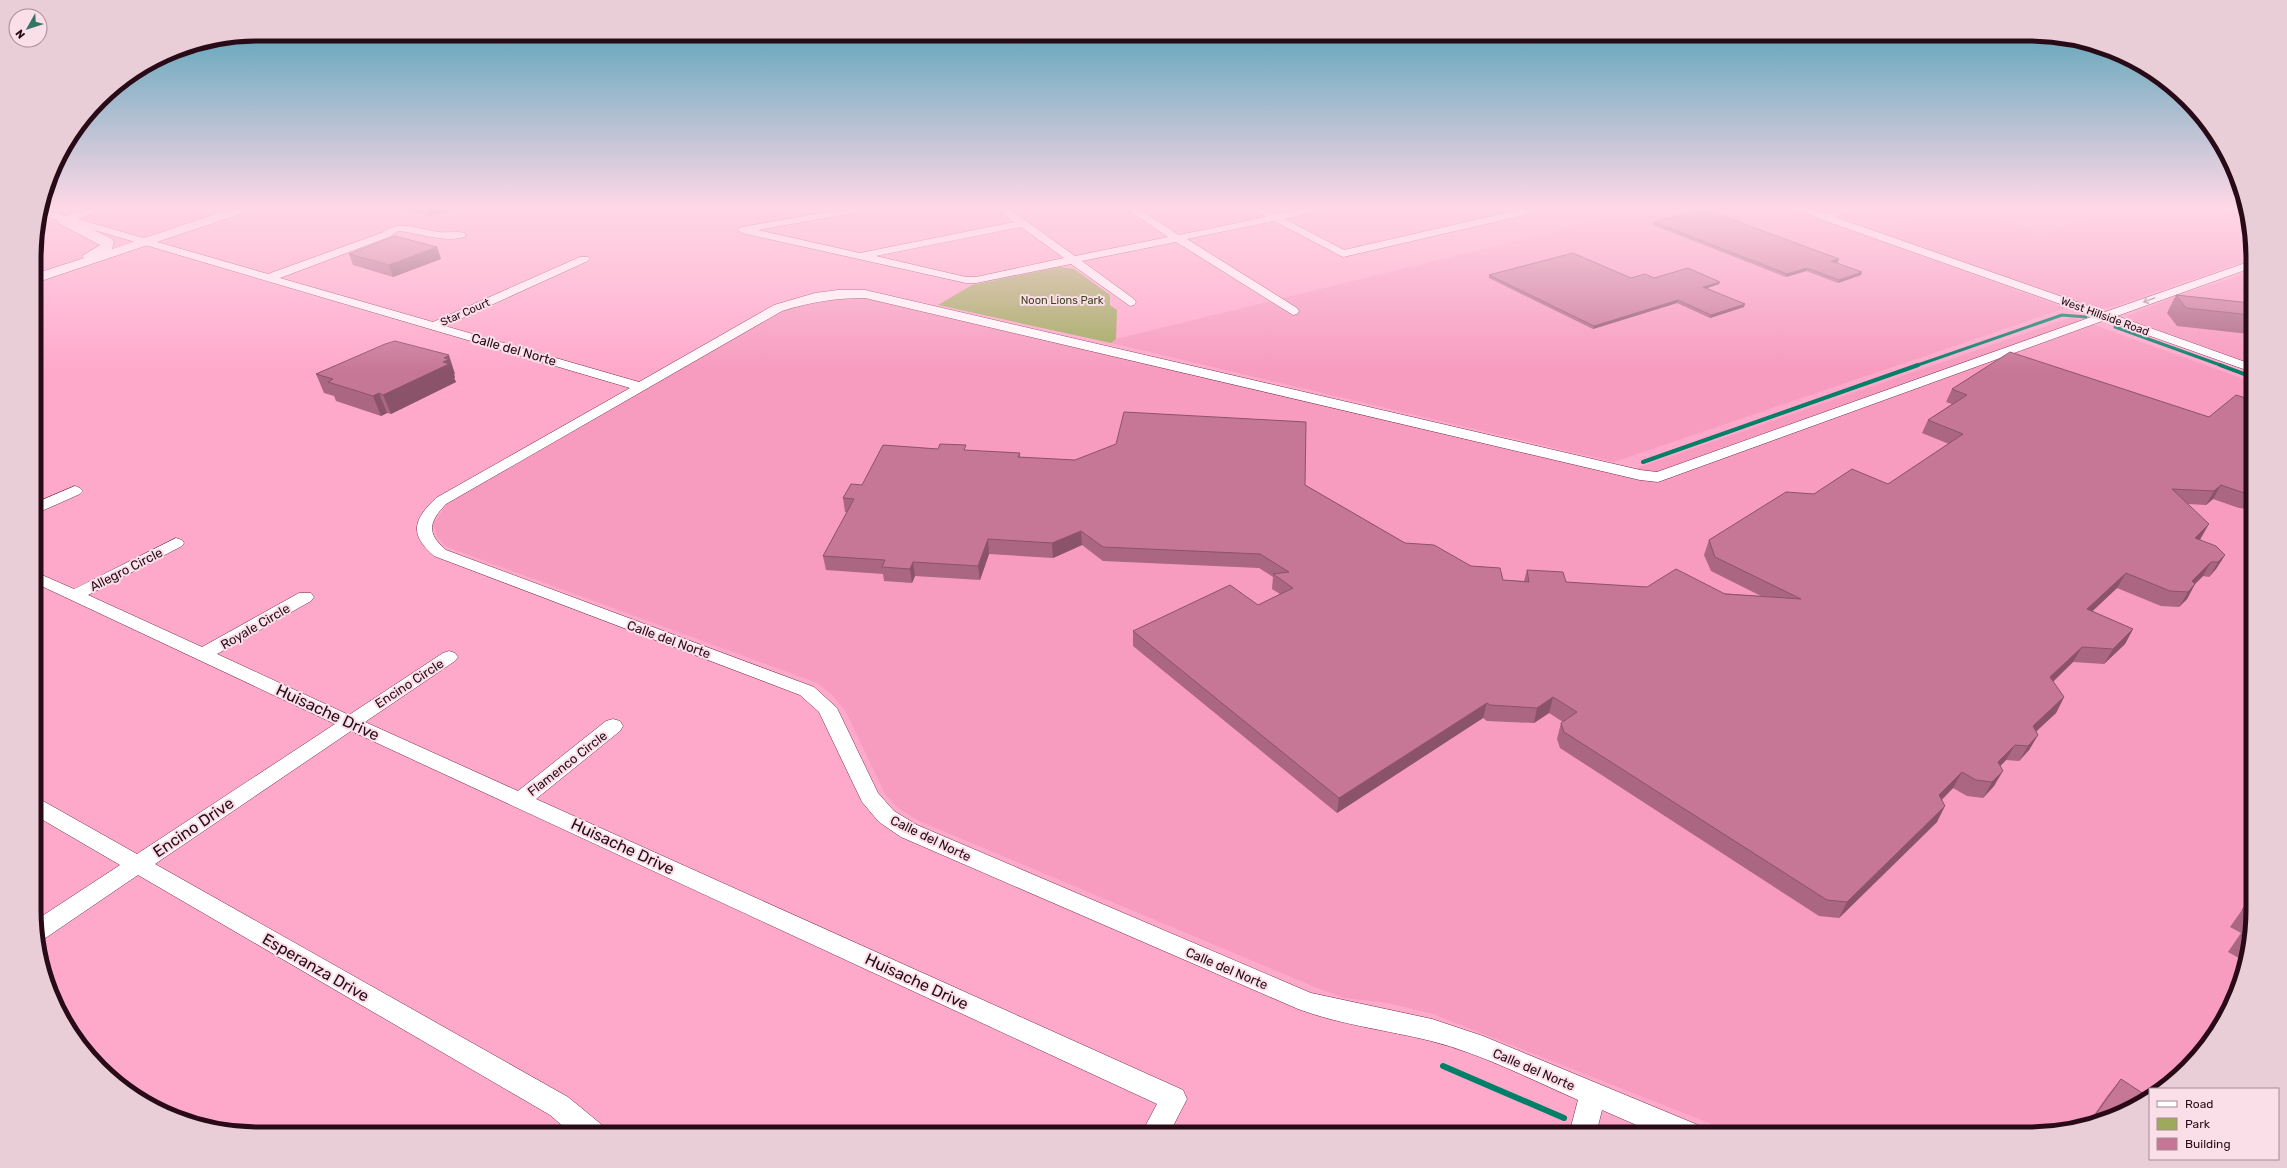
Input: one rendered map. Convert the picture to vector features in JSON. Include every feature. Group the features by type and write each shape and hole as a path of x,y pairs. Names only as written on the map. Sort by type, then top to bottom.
{"main road":[{"path":"48,275 76,263"},
{"path":"41,277 83,263"}],"street":[{"name":"Calle del Norte","path":"213,263 641,387"},
{"path":"268,278 310,263"},
{"name":"Star Court","path":"434,326 576,263"},
{"path":"887,263 976,280 1061,263"},
{"path":"1076,263 1130,302"},
{"path":"1217,263 1293,311"},
{"name":"West Hillside Road","path":"1953,263 2246,366"},
{"path":"641,387 778,308 815,297 838,294 865,294 1640,476 1658,477 2246,266"},
{"path":"569,366 577,373 601,380 609,387 612,392 611,397 597,411"},
{"name":"Calle del Norte","path":"641,387 441,501 426,520 423,529 424,537 430,545 440,553 807,691 828,708 869,797 877,809 890,820 909,830 1307,1002 1339,1011 1386,1020 1446,1035 1483,1047 1592,1095 1671,1127"},
{"path":"41,506 75,491"},
{"name":"Allegro Circle","path":"75,595 176,543"},
{"name":"Huisache Drive","path":"41,580 350,723 1174,1099 1158,1127"},
{"name":"Royale Circle","path":"204,654 305,597"},
{"name":"Encino Circle","path":"350,723 449,657"},
{"name":"Encino Drive","path":"42,928 350,723"},
{"name":"Flamenco Circle","path":"520,800 613,726"},
{"name":"Esperanza Drive","path":"41,809 559,1106 584,1127"},
{"path":"1584,1127 1592,1095"}],"shaded area":[{"path":"1428,263 1940,263 2066,308 1614,462 1111,343 1116,339"},
{"path":"1965,263 2241,263 2118,305 2102,309 2089,307"},
{"path":"2246,274 2246,361 2132,320 2126,316 2188,292"},
{"path":"853,297 869,298 1620,474 2072,317 2246,380 2246,924 2239,966 2224,1006 2201,1042 2172,1073 2161,1082 2152,1088 2149,1088 2149,1090 2125,1105 2085,1120 2043,1127 1719,1127 1433,1014 1387,1003 1345,998 1322,990 919,821 899,809 885,794 846,712 831,694 817,683 455,550 445,546 437,537 433,524 447,504 785,309 798,304"}],"green space":[{"name":"Noon Lions Park","path":"1060,267 1074,269 1110,295 1110,305 1117,310 1116,339 1111,343 938,305 972,285"}],"building":[{"path":"380,263 396,263 389,265"},
{"path":"1537,263 1595,263 1631,278 1645,274 1654,278 1688,268 1720,282 1703,287 1745,304 1711,315 1678,300 1594,326 1489,275"},
{"path":"1758,263 1835,263 1862,272 1839,280 1807,268 1787,274"},
{"path":"2176,295 2246,302 2246,314 2186,308"},
{"path":"395,341 449,355 444,358 449,359 443,362 449,364 383,395 379,393 373,396 328,382 333,379 316,374 385,344"},
{"path":"2010,352 2209,417 2236,395 2246,398 2246,494 2221,485 2214,491 2172,489 2209,524 2195,538 2216,546 2225,555 2218,562 2211,562 2192,581 2195,584 2188,592 2170,591 2126,573 2087,609 2133,629 2113,649 2082,647 2050,677 2064,697 2033,726 2038,735 2028,746 2015,745 1998,762 2003,771 1992,782 1976,780 1962,772 1939,795 1945,806 1847,902 1827,900 1564,732 1561,723 1577,712 1553,697 1537,708 1490,705 1487,703 1339,798 1133,631 1230,585 1258,605 1293,588 1273,574 1289,572 1260,554 1103,547 1081,531 1052,543 988,539 978,566 913,562 910,569 882,567 885,560 823,556 854,499 843,498 851,484 862,485 883,445 938,449 940,444 966,445 964,450 1020,453 1018,457 1075,460 1116,444 1124,412 1306,422 1305,485 1405,543 1434,545 1471,566 1500,568 1503,580 1529,582 1527,570 1563,572 1566,582 1647,587 1676,569 1725,594 1801,599 1715,557 1709,540 1786,492 1814,494 1852,469 1888,484 1963,434 1928,420 1967,395 1952,389"},
{"path":"2246,904 2246,912 2242,910"},
{"path":"2245,930 2244,938 2241,936"},
{"path":"2121,1079 2143,1094 2125,1105 2094,1117"}],"waterway":[{"path":"1915,366 2062,315 2086,317"},
{"path":"2115,327 2223,366"},
{"path":"1643,462 1918,365"},
{"path":"2220,365 2246,375"},
{"path":"1443,1066 1564,1118"}]}
